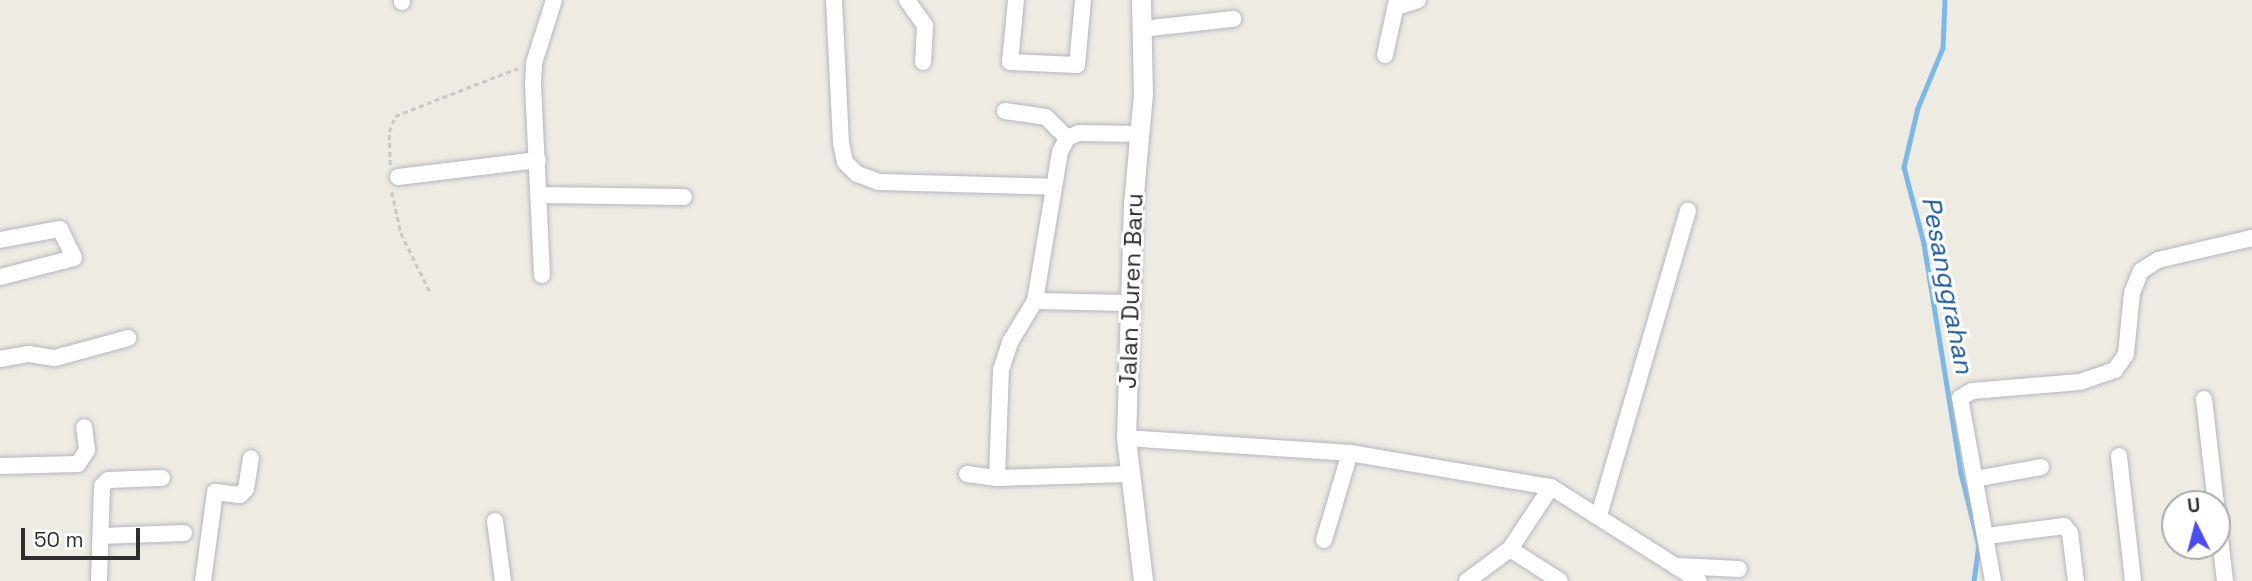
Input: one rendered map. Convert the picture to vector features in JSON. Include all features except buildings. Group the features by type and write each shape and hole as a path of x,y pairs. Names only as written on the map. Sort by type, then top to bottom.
{"street":[{"path":"542,275 533,83 534,63 554,0"},
{"path":"834,0 841,144 845,162 856,174 880,182 1054,187"},
{"path":"907,0 925,26 923,62"},
{"path":"1016,0 1010,62 1077,65 1083,0"},
{"name":"Jalan Duren Baru","path":"1140,0 1140,134 1130,303 1126,438 1128,474 1143,581"},
{"path":"1385,55 1397,3 1418,0"},
{"path":"1142,29 1234,19"},
{"path":"1005,111 1046,117 1067,138"},
{"path":"997,478 1001,370 1010,342 1035,301 1060,152 1067,138 1089,132 1140,134"},
{"path":"393,175 538,160"},
{"path":"539,195 684,197"},
{"path":"1599,515 1688,211"},
{"path":"0,240 60,229 74,258 0,277"},
{"path":"1993,581 1987,536 1959,414 1964,394 2080,382 2115,370 2126,354 2132,293 2141,271 2158,260 2252,238"},
{"path":"1035,301 1130,303"},
{"path":"0,359 29,354 55,358 128,338"},
{"path":"2204,399 2214,490"},
{"path":"0,466 78,464 87,450 84,427"},
{"path":"1126,438 1350,453 1551,487 1699,581"},
{"path":"1324,540 1350,453"},
{"path":"2119,456 2133,581"},
{"path":"203,581 215,492 240,495 246,489 251,458"},
{"path":"1975,479 2041,467"},
{"path":"967,474 997,478 1128,474"},
{"path":"99,581 102,485 108,480 162,478"},
{"path":"1467,581 1510,549 1551,487"},
{"path":"495,520 503,581"},
{"path":"1987,536 2064,526 2070,533 2076,581"},
{"path":"100,536 184,533"},
{"path":"1510,549 1560,581"},
{"path":"2223,560 2225,581"},
{"path":"1676,566 1739,569"}],"path":[{"path":"430,292 401,233 393,175 391,124 404,109 534,63"}],"waterway":[{"name":"Pesanggrahan","path":"1945,0 1943,48 1918,108 1904,167 1924,244 1961,473 1979,545 1974,581"}]}
